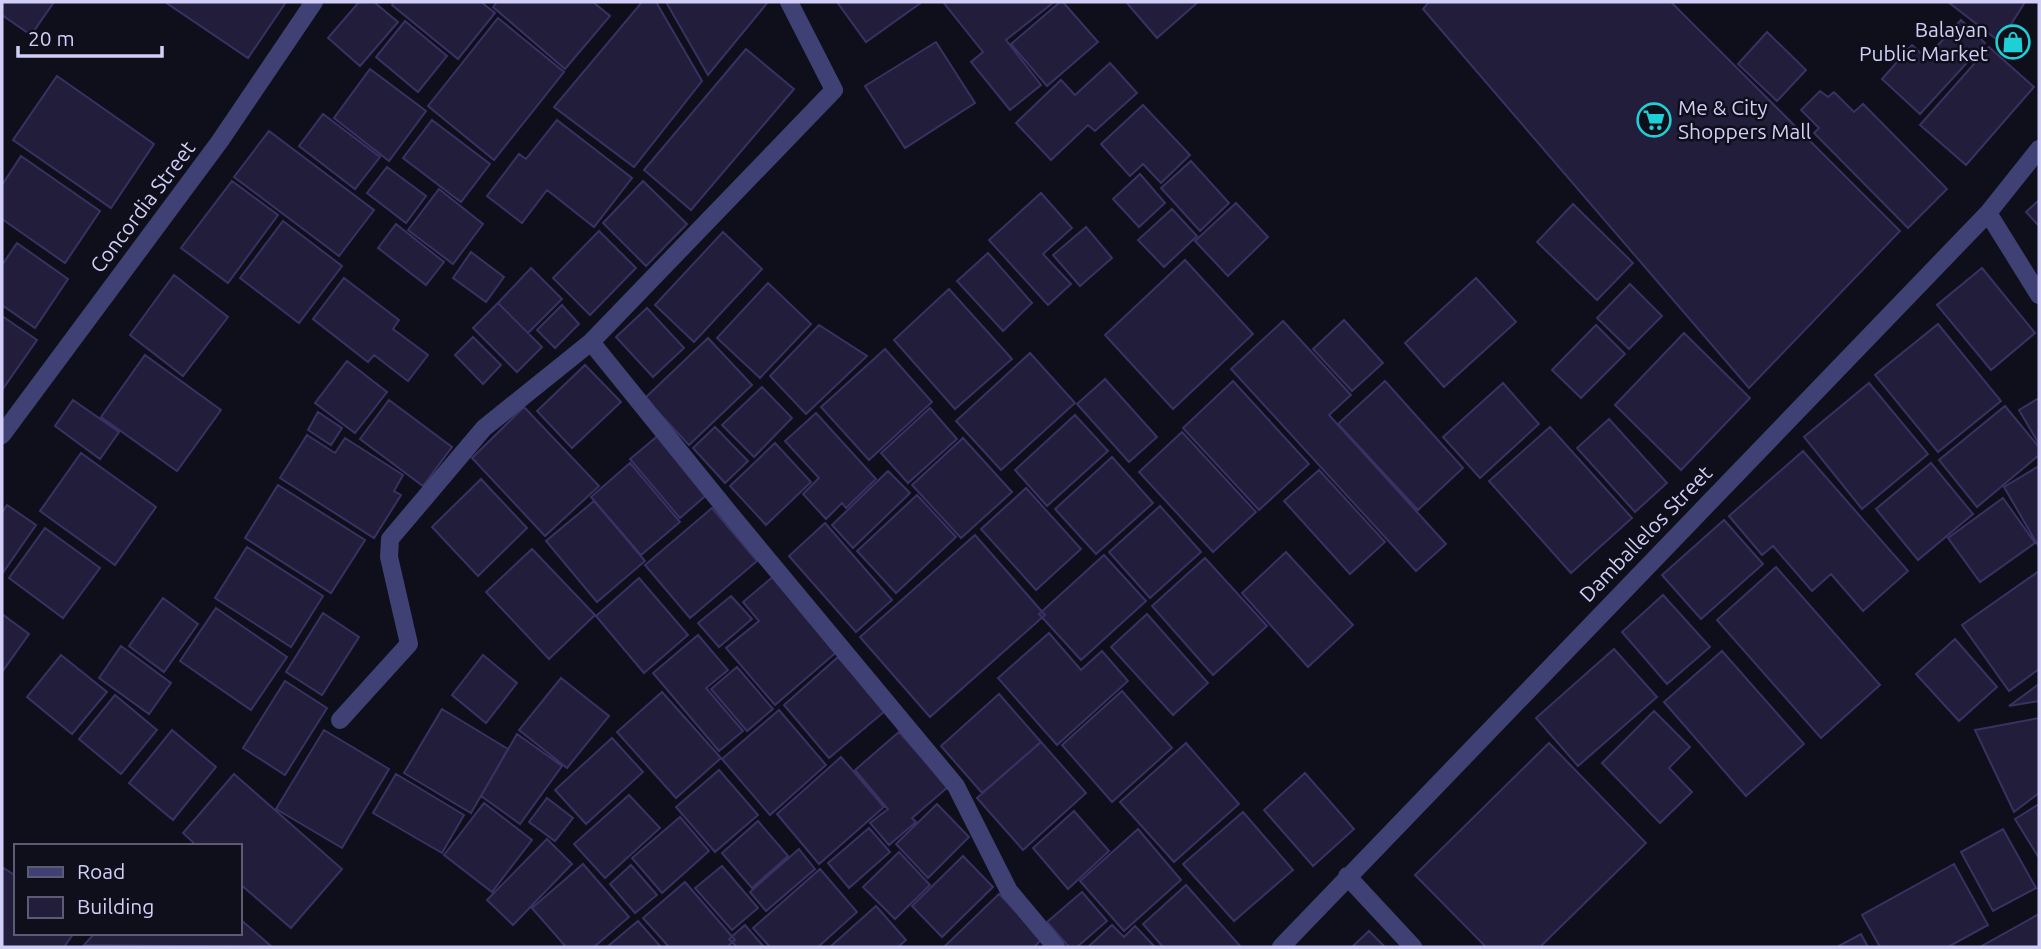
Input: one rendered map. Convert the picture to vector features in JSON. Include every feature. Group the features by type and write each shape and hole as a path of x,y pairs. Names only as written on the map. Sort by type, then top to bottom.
{"street":[{"name":"Concordia Street","path":"2,435 220,141 314,2"},
{"path":"340,720 409,644 390,565 390,539 484,428 591,342 834,90 789,2"},
{"name":"Damballelos Street","path":"1281,947 1988,213 2039,149"},
{"path":"1988,213 2039,295"},
{"path":"591,342 956,786 1009,891 1056,947"},
{"path":"1347,876 1413,947"}],"building":[{"path":"2,2 54,2 31,35 2,15"},
{"path":"165,2 286,2 248,58"},
{"path":"359,2 374,2 398,22 360,66 328,38"},
{"path":"394,2 481,2 495,13 458,59 392,5"},
{"path":"497,2 593,2 610,16 565,69 493,7"},
{"path":"642,2 656,2 702,81 634,167 554,107"},
{"path":"666,2 768,2 708,75"},
{"path":"837,2 922,2 866,42"},
{"path":"943,2 1054,2 1006,40 1041,85 1010,110 971,62 983,52"},
{"path":"1063,2 1098,42 1047,86 1011,44"},
{"path":"1126,2 1198,2 1157,38"},
{"name":"Me & City Shoppers Mall","path":"1429,2 1671,2 1900,231 1749,388 1423,9"},
{"path":"1948,2 2025,2 2000,42"},
{"path":"498,18 564,72 494,160 428,106"},
{"path":"1961,20 1985,43 1920,114 1882,79 1912,45 1926,58"},
{"path":"405,21 447,56 418,92 376,57"},
{"path":"1767,32 1806,70 1777,101 1738,64"},
{"path":"936,42 975,103 905,148 865,86"},
{"path":"1989,47 2034,87 1966,165 1920,125"},
{"path":"746,49 794,89 691,210 644,170"},
{"path":"1110,63 1137,93 1095,131 1088,125 1051,160 1016,123 1061,80 1075,95"},
{"path":"370,69 426,111 389,161 334,118"},
{"path":"57,76 154,144 111,208 13,140"},
{"path":"1820,91 1828,97 1834,92 1854,112 1863,104 1947,189 1908,228 1814,133 1819,128 1801,110"},
{"path":"1143,105 1190,155 1161,183 1143,164 1130,176 1101,144"},
{"path":"323,114 380,157 355,189 299,146"},
{"path":"432,120 490,164 461,202 403,158"},
{"path":"557,120 632,178 594,227 547,190 522,223 487,196 519,154 526,159"},
{"path":"269,131 374,210 339,256 234,177"},
{"path":"21,156 100,211 65,263 2,219 2,185"},
{"path":"1191,161 1229,203 1200,231 1161,188"},
{"path":"387,167 426,196 406,223 367,193"},
{"path":"1140,174 1165,203 1139,227 1113,199"},
{"path":"232,181 278,215 228,283 181,248"},
{"path":"643,181 687,224 646,266 603,223"},
{"path":"439,189 483,224 453,264 408,230"},
{"path":"1041,193 1072,228 1043,254 1071,284 1048,305 989,240"},
{"path":"2039,200 2039,226 2026,212"},
{"path":"1236,203 1268,237 1228,276 1195,241"},
{"path":"1573,204 1633,263 1597,300 1537,242"},
{"path":"1172,209 1197,236 1164,267 1138,240"},
{"path":"283,221 342,266 299,323 240,278"},
{"path":"396,224 444,262 426,285 378,248"},
{"path":"1086,227 1112,258 1080,286 1053,255"},
{"path":"599,231 636,268 590,315 553,278"},
{"path":"723,232 762,269 694,342 655,305"},
{"path":"17,243 68,279 35,328 2,305 2,265"},
{"path":"471,252 504,277 486,302 453,278"},
{"path":"988,253 1032,303 1003,331 957,281"},
{"path":"1185,260 1253,334 1173,409 1105,335"},
{"path":"531,268 562,299 528,333 498,303"},
{"path":"1982,268 2035,333 1991,370 1937,305"},
{"path":"174,275 228,317 183,376 130,335"},
{"path":"344,278 399,320 393,329 428,355 408,381 374,355 368,362 313,319"},
{"path":"1476,278 1516,322 1444,387 1405,343"},
{"path":"768,283 811,324 760,378 717,338"},
{"path":"1630,284 1662,316 1629,349 1597,318"},
{"path":"949,289 1012,359 955,409 894,340"},
{"path":"498,303 542,347 517,372 473,328"},
{"path":"562,305 579,324 555,348 537,330"},
{"path":"647,308 684,348 653,377 616,337"},
{"path":"2,316 37,340 2,390"},
{"path":"1344,320 1383,363 1352,391 1313,349"},
{"path":"1283,321 1351,395 1329,415 1446,544 1416,571 1231,369"},
{"path":"1938,324 2001,401 1938,452 1875,375"},
{"path":"819,325 867,356 806,414 770,376"},
{"path":"1596,325 1625,354 1581,398 1552,370"},
{"path":"1684,333 1750,398 1681,470 1615,405"},
{"path":"473,337 501,365 483,384 455,355"},
{"path":"708,338 752,385 689,445 645,398"},
{"path":"885,349 932,402 869,460 821,407"},
{"path":"1030,353 1075,403 1001,470 956,421"},
{"path":"145,355 221,410 177,471 101,417"},
{"path":"347,361 387,392 355,433 315,403"},
{"path":"585,365 621,402 572,448 537,411"},
{"path":"1105,379 1157,437 1129,462 1077,404"},
{"path":"1233,381 1309,464 1259,510 1183,428"},
{"path":"1385,381 1463,468 1418,510 1338,424"},
{"path":"1503,383 1539,424 1480,478 1443,437"},
{"path":"1869,383 1928,454 1862,509 1804,437"},
{"path":"762,387 792,418 754,457 722,425"},
{"path":"2039,398 2039,444 2019,410"},
{"path":"73,400 119,432 100,459 55,426"},
{"path":"389,400 452,447 423,486 360,439"},
{"path":"2005,406 2039,447 2039,455 1977,507 1939,460"},
{"path":"524,407 599,486 545,536 472,458"},
{"path":"930,408 957,439 908,483 881,453"},
{"path":"318,412 342,428 331,445 308,430"},
{"path":"816,413 876,479 846,508 842,503 826,519 803,494 819,478 785,441"},
{"path":"1075,415 1108,451 1047,506 1015,470"},
{"path":"1609,419 1667,483 1635,512 1577,448"},
{"path":"715,427 748,461 725,483 693,448"},
{"path":"1550,427 1632,518 1571,573 1489,481"},
{"path":"1182,432 1256,512 1213,552 1139,472"},
{"path":"660,434 710,492 680,518 630,459"},
{"path":"307,435 335,453 345,438 403,475 394,491 401,495 374,538 280,478"},
{"path":"963,438 1012,492 961,538 912,485"},
{"path":"775,443 811,482 766,525 730,486"},
{"path":"1803,451 1908,571 1863,611 1831,574 1812,591 1773,546 1762,555 1729,516"},
{"path":"81,453 156,507 115,565 40,511"},
{"path":"1112,457 1153,503 1096,554 1055,509"},
{"path":"630,463 680,522 641,555 591,497"},
{"path":"1931,463 1973,514 1918,560 1876,509"},
{"path":"2039,466 2039,547 2004,487"},
{"path":"1319,470 1385,542 1350,574 1284,501"},
{"path":"888,471 910,493 853,548 832,525"},
{"path":"481,479 527,528 478,576 432,527"},
{"path":"278,485 365,540 331,593 245,538"},
{"path":"1026,488 1081,549 1036,590 981,529"},
{"path":"917,495 956,537 896,593 857,551"},
{"path":"2003,498 2035,543 1980,582 1948,538"},
{"path":"594,501 645,561 597,602 546,541"},
{"path":"7,505 36,525 2,574 2,513"},
{"path":"1160,506 1201,552 1150,598 1109,552"},
{"path":"712,508 757,561 690,618 645,565"},
{"path":"1724,520 1763,564 1701,619 1662,575"},
{"path":"825,523 892,600 856,632 789,556"},
{"path":"45,528 100,568 63,618 9,578"},
{"path":"975,535 1045,615 930,717 860,637"},
{"path":"247,547 323,596 291,647 215,598"},
{"path":"532,549 595,615 549,659 486,592"},
{"path":"1286,552 1353,625 1308,667 1242,593"},
{"path":"1104,555 1146,601 1081,660 1039,614"},
{"path":"1205,558 1267,626 1213,675 1152,606"},
{"path":"1776,567 1880,685 1821,738 1717,620"},
{"path":"2039,571 2039,669 2009,691 1962,625"},
{"path":"775,575 839,650 775,705 726,648 759,621 743,602"},
{"path":"639,578 688,635 644,673 596,616"},
{"path":"1663,595 1710,647 1667,684 1622,632"},
{"path":"731,596 752,619 719,647 698,623"},
{"path":"163,598 198,624 164,672 129,646"},
{"path":"216,608 287,657 251,710 180,661"},
{"path":"323,613 359,637 322,695 286,672"},
{"path":"2,614 29,634 2,672"},
{"path":"1147,614 1208,683 1173,715 1111,647"},
{"path":"1049,633 1081,670 1102,651 1128,681 1057,745 998,678"},
{"path":"698,635 728,670 706,688 743,731 719,751 653,673"},
{"path":"1955,639 1997,687 1959,721 1916,674"},
{"path":"121,646 171,683 149,714 99,678"},
{"path":"1614,649 1657,697 1578,766 1536,718"},
{"path":"1722,651 1804,744 1746,796 1664,702"},
{"path":"61,655 107,692 72,734 27,697"},
{"path":"483,655 517,683 486,723 452,695"},
{"path":"838,657 885,711 829,758 784,705"},
{"path":"737,667 773,709 747,731 711,689"},
{"path":"561,678 609,716 567,768 519,730"},
{"path":"285,681 327,708 285,775 243,748"},
{"path":"2039,684 2039,701 2009,706"},
{"path":"1122,691 1172,748 1112,802 1062,745"},
{"path":"662,692 721,758 676,798 617,732"},
{"path":"999,694 1041,742 982,793 941,746"},
{"path":"115,695 157,730 121,774 79,739"},
{"path":"442,709 508,749 471,813 404,773"},
{"path":"779,710 826,765 770,815 722,759"},
{"path":"1654,711 1690,747 1669,768 1692,792 1660,823 1602,763"},
{"path":"2039,718 2039,793 2014,812 1975,730"},
{"path":"172,730 216,767 173,820 129,783"},
{"path":"324,730 389,769 342,848 276,809"},
{"path":"899,732 948,787 912,818 916,822 889,845 870,823 888,809 855,770"},
{"path":"517,734 562,766 520,824 481,796"},
{"path":"612,738 643,772 586,824 555,790"},
{"path":"1041,742 1086,793 1023,850 977,798"},
{"path":"1186,743 1239,804 1174,862 1120,802"},
{"path":"1549,743 1646,843 1540,947 1486,947 1415,875"},
{"path":"841,757 884,807 819,864 777,814"},
{"path":"719,770 758,815 715,852 676,807"},
{"path":"1305,773 1354,829 1313,866 1264,810"},
{"path":"234,774 342,869 291,928 242,886 242,844 195,844 183,833"},
{"path":"396,774 464,815 442,853 373,813"},
{"path":"629,795 660,828 605,878 574,844"},
{"path":"547,798 573,818 555,841 529,822"},
{"path":"484,803 532,840 492,892 444,855"},
{"path":"937,804 969,837 928,878 896,844"},
{"path":"2039,804 2039,858 2015,819"},
{"path":"1074,811 1109,851 1068,889 1033,848"},
{"path":"1243,812 1293,870 1234,921 1183,864"},
{"path":"680,817 709,851 662,893 632,858"},
{"path":"758,821 788,856 752,888 722,853"},
{"path":"869,828 890,852 849,888 828,863"},
{"path":"1138,829 1181,880 1124,931 1080,881"},
{"path":"2003,829 2036,888 1993,911 1961,852"},
{"path":"547,839 572,864 513,925 487,900"},
{"path":"799,849 815,869 766,911 750,892"},
{"path":"899,852 930,885 895,919 863,887"},
{"path":"963,856 993,887 942,937 912,906"},
{"path":"583,864 629,917 594,947 566,947 532,908"},
{"path":"1954,864 1988,925 1948,947 1880,947 1862,915"},
{"path":"631,865 657,895 635,913 610,884"},
{"path":"722,866 758,908 732,930 695,888"},
{"path":"2,867 14,875 14,935 73,935 64,947 2,947"},
{"path":"820,869 857,912 818,947 770,947 753,928"},
{"path":"685,882 735,940 727,947 669,947 643,918"},
{"path":"1186,885 1241,947 1163,947 1143,924"},
{"path":"1082,892 1107,921 1077,947 1069,947 1047,922"},
{"path":"999,894 1042,939 1034,947 944,947"},
{"path":"876,906 906,940 898,947 830,947"},
{"path":"2039,914 2039,947 1980,947"},
{"path":"242,921 272,947 84,945 93,935 242,935"},
{"path":"638,921 661,947 607,947"},
{"path":"745,925 764,947 737,947 729,939"},
{"path":"1112,925 1124,937 1135,926 1155,947 1088,947"},
{"path":"1369,931 1385,947 1352,947"},
{"path":"1861,934 1868,947 1837,947"}],"place":[{"name":"Balayan Public Market","path":"2013,42"},
{"name":"Me & City Shoppers Mall","path":"1654,120"}]}
